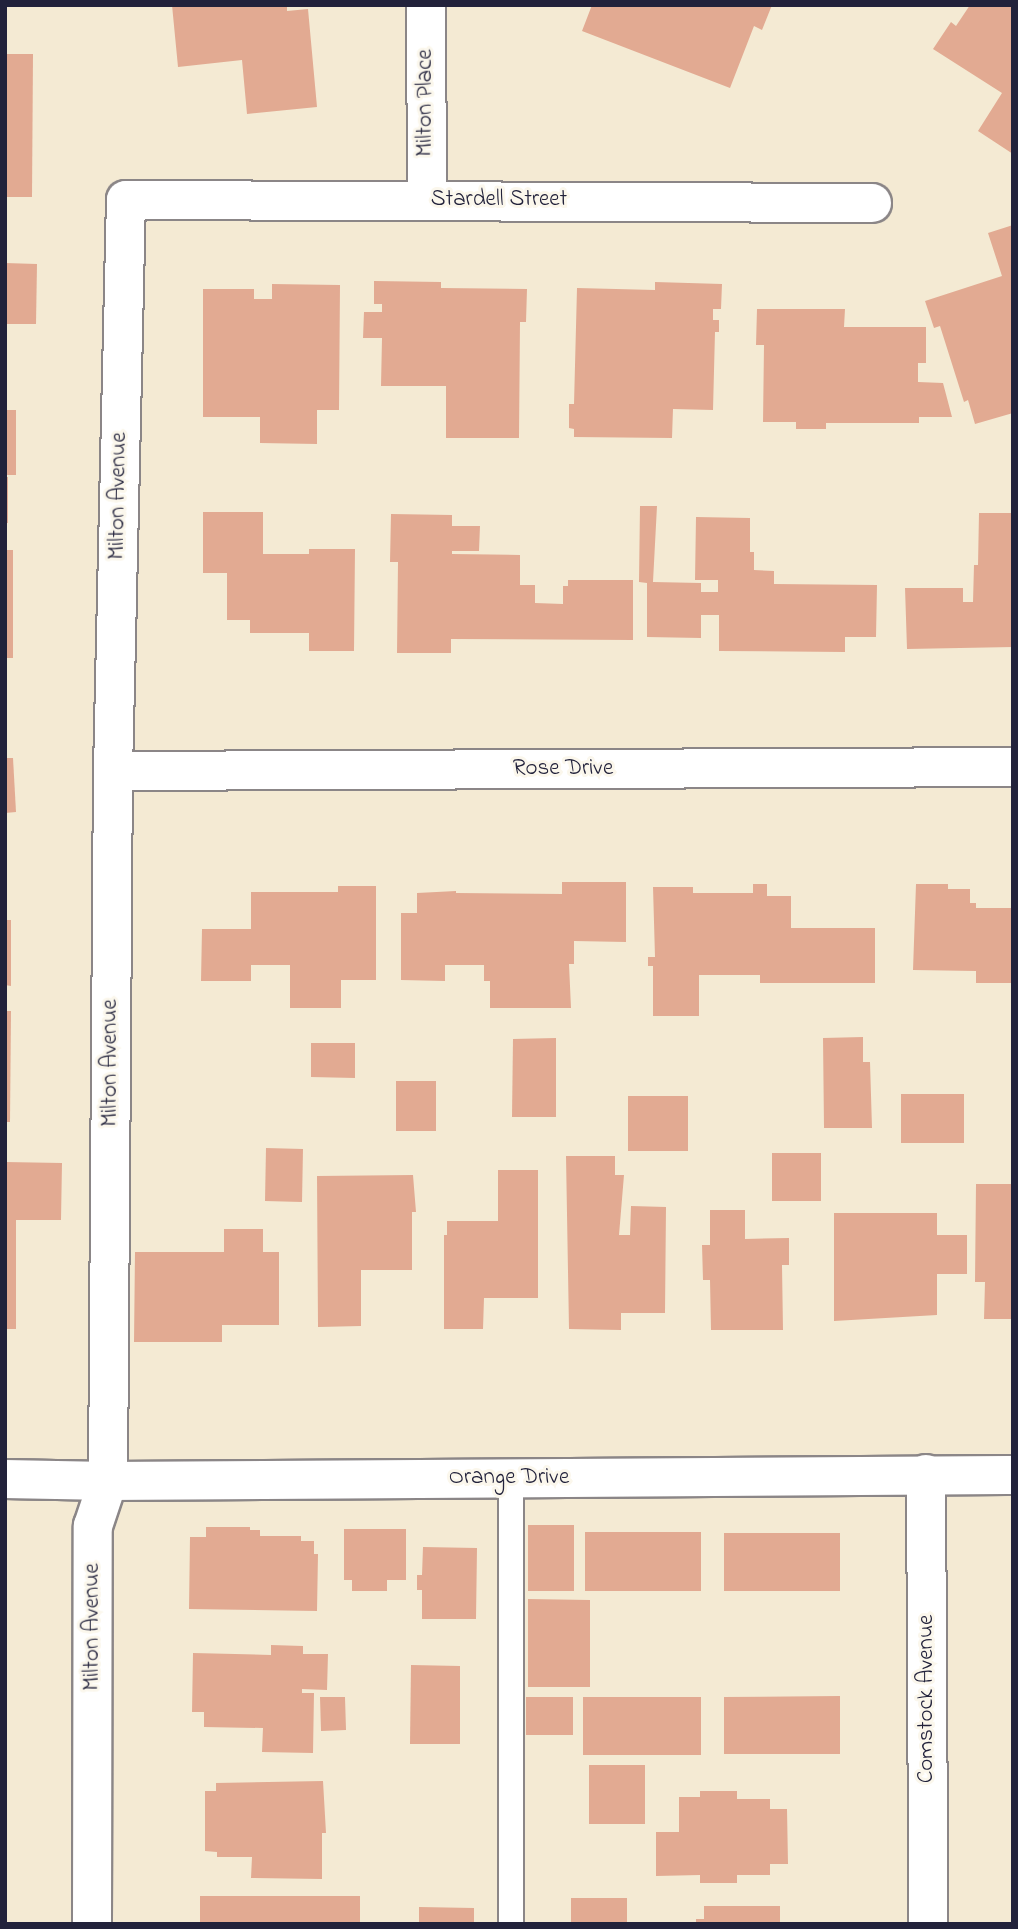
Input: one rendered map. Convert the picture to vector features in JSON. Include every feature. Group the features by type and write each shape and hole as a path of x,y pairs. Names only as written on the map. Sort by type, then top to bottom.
{"street":[{"name":"Milton Place","path":"426,5 427,200"},
{"name":"Stardell Street","path":"126,200 872,203"},
{"name":"Milton Avenue","path":"92,1924 93,1526 108,1481 113,771 126,200"},
{"name":"Rose Drive","path":"113,771 1013,767"},
{"name":"Comstock Avenue","path":"926,1474 928,1924"},
{"name":"Orange Drive","path":"5,1479 108,1481 1013,1475"}],"lane":[{"path":"511,1478 511,1924"}],"building":[{"path":"172,5 287,5 287,11 308,9 317,107 247,114 242,60 178,67"},
{"path":"592,5 772,5 762,30 754,26 730,88 582,31"},
{"path":"970,5 1013,5 1013,154 978,131 1002,93 933,49 951,22 956,26"},
{"path":"5,54 33,54 32,197 5,197"},
{"path":"1013,225 1013,413 975,424 968,400 964,402 940,326 934,328 925,301 1002,276 988,233"},
{"path":"5,263 37,264 36,324 5,324"},
{"path":"374,281 441,282 441,288 527,289 526,322 520,322 519,438 446,438 446,386 381,386 382,338 363,338 364,312 382,312 382,304 374,304"},
{"path":"655,282 722,284 721,309 713,309 713,320 719,320 719,332 715,332 713,410 673,409 672,438 574,437 574,429 569,428 569,404 574,404 577,288 655,290"},
{"path":"272,284 340,285 339,410 317,410 317,444 260,443 260,417 203,417 203,289 254,289 254,299 272,299"},
{"path":"757,309 845,309 844,327 926,327 926,363 918,363 918,382 943,383 952,417 919,417 919,423 826,423 826,429 796,429 796,422 763,422 764,345 756,345"},
{"path":"5,410 16,410 16,475 5,475"},
{"path":"5,477 8,477 8,523 5,523"},
{"path":"640,506 657,506 653,582 701,583 701,592 718,592 718,580 695,580 696,517 750,518 750,552 754,552 754,570 774,571 774,584 877,585 876,637 845,637 845,652 719,651 719,615 701,615 701,638 647,637 647,583 639,582"},
{"path":"203,512 263,512 263,554 309,554 309,549 355,549 354,651 309,651 309,633 250,633 250,620 227,620 227,573 203,573"},
{"path":"979,513 1013,513 1013,647 907,649 905,588 963,588 963,602 973,602 974,565 978,565"},
{"path":"391,514 452,515 452,526 480,526 479,551 452,551 452,554 520,555 520,585 535,585 535,603 563,604 563,586 568,586 568,580 633,580 633,640 451,639 451,653 397,653 398,562 390,562"},
{"path":"5,550 13,550 13,658 5,658"},
{"path":"5,758 13,758 16,812 5,813"},
{"path":"562,882 626,882 626,942 574,941 574,964 569,964 571,1008 490,1008 490,981 484,981 484,965 445,965 445,981 401,980 401,913 417,913 417,893 456,891 562,894"},
{"path":"753,884 767,884 767,896 791,896 791,928 875,928 875,983 760,983 760,975 699,975 699,1016 653,1016 653,966 648,966 648,957 655,957 653,887 693,887 693,893 753,893"},
{"path":"916,884 948,884 948,889 970,889 970,903 976,903 976,908 1013,908 1013,983 976,983 976,971 913,970"},
{"path":"338,886 376,886 376,980 341,980 341,1008 290,1008 290,965 251,965 251,981 201,981 202,929 251,929 251,892 338,892"},
{"path":"5,920 11,920 11,986 5,985"},
{"path":"5,1011 11,1011 10,1122 5,1122"},
{"path":"863,1037 863,1062 870,1062 872,1128 824,1128 823,1038"},
{"path":"556,1038 556,1117 512,1117 513,1039"},
{"path":"311,1043 355,1043 355,1078 311,1077"},
{"path":"396,1081 436,1081 436,1131 396,1131"},
{"path":"901,1094 964,1094 964,1143 901,1143"},
{"path":"628,1096 688,1096 688,1151 628,1151"},
{"path":"266,1148 303,1149 302,1202 265,1201"},
{"path":"772,1153 821,1153 821,1201 772,1201"},
{"path":"566,1156 615,1156 615,1175 624,1175 619,1235 630,1235 631,1206 666,1207 665,1313 621,1313 621,1330 569,1329"},
{"path":"5,1162 62,1163 61,1220 16,1220 16,1329 5,1329"},
{"path":"498,1170 538,1170 538,1298 484,1298 483,1329 444,1329 444,1235 447,1235 447,1221 498,1221"},
{"path":"413,1175 416,1212 412,1212 412,1270 361,1270 361,1326 318,1327 317,1176"},
{"path":"976,1184 1013,1184 1013,1319 984,1319 985,1282 975,1282"},
{"path":"710,1210 745,1210 745,1239 789,1238 789,1265 782,1265 783,1330 711,1330 710,1280 703,1280 702,1245 710,1245"},
{"path":"834,1213 937,1213 937,1235 967,1235 967,1274 937,1274 937,1315 834,1321"},
{"path":"224,1229 263,1229 263,1252 279,1252 279,1325 222,1325 222,1342 134,1342 135,1252 224,1252"},
{"path":"528,1525 574,1525 574,1591 528,1591"},
{"path":"206,1527 250,1527 250,1530 260,1530 260,1536 301,1536 301,1541 314,1541 314,1554 318,1554 317,1611 189,1609 190,1537 206,1537"},
{"path":"344,1529 406,1529 406,1580 387,1580 387,1591 352,1591 352,1580 344,1580"},
{"path":"585,1532 701,1532 701,1591 585,1591"},
{"path":"724,1533 840,1533 840,1591 724,1591"},
{"path":"423,1547 477,1548 476,1619 422,1619 422,1590 417,1590 417,1575 422,1575"},
{"path":"528,1599 590,1600 590,1687 528,1687"},
{"path":"271,1645 303,1646 303,1654 328,1654 327,1690 302,1689 302,1693 314,1693 313,1753 262,1752 263,1728 204,1727 204,1712 192,1712 193,1653 271,1655"},
{"path":"411,1665 460,1666 460,1744 410,1744"},
{"path":"840,1696 840,1754 724,1754 724,1697"},
{"path":"320,1697 345,1697 346,1730 321,1731"},
{"path":"526,1697 573,1697 573,1735 526,1735"},
{"path":"583,1697 701,1697 701,1755 583,1755"},
{"path":"589,1765 645,1765 645,1824 589,1824"},
{"path":"323,1781 326,1833 322,1833 322,1879 251,1878 252,1857 217,1857 217,1852 205,1851 205,1791 216,1791 216,1783"},
{"path":"700,1791 737,1791 737,1799 770,1799 770,1809 787,1809 788,1864 770,1864 770,1875 737,1875 737,1883 700,1883 700,1875 656,1876 656,1832 679,1832 679,1797 700,1797"},
{"path":"200,1896 360,1896 360,1924 200,1924"},
{"path":"571,1898 627,1898 627,1924 571,1924"},
{"path":"704,1906 780,1906 780,1924 696,1924 696,1919 704,1919"},
{"path":"419,1907 474,1908 474,1924 419,1924"}]}
